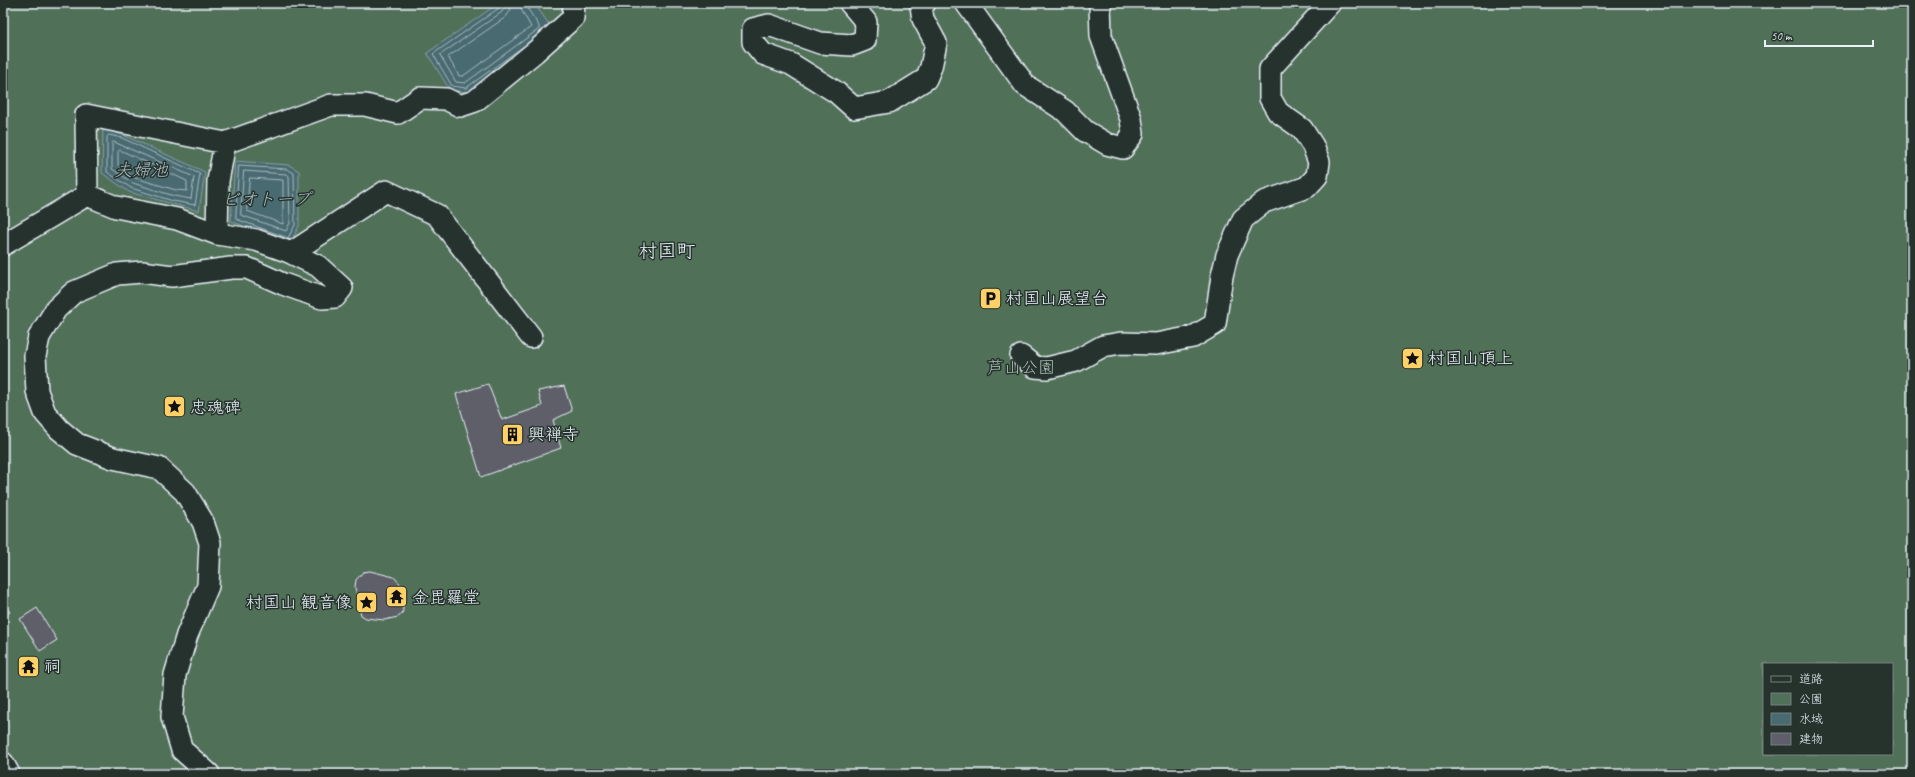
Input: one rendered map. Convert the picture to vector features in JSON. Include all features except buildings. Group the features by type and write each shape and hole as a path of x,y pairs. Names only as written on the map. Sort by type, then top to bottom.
{"street":[{"path":"87,195 86,115 225,144 331,105 365,105 398,113 420,98 446,99 460,106 475,100 535,52 573,18 574,3"},
{"path":"850,3 866,22 865,40 852,45 820,43 768,25 752,29 753,42 764,54 791,64 836,92 854,108 889,102 926,79 932,67 936,43 923,19 921,6 925,3"},
{"path":"966,3 1025,85 1065,111 1085,131 1107,144 1123,148 1133,134 1131,119 1101,36 1100,3"},
{"path":"1021,356 1035,367 1047,368 1076,361 1104,346 1121,343 1156,344 1193,337 1215,324 1226,262 1233,238 1243,220 1264,202 1307,187 1317,176 1319,162 1313,146 1302,129 1278,112 1270,98 1270,69 1330,3"},
{"path":"217,234 218,181 225,144"},
{"path":"291,253 386,190 437,215 531,337"},
{"path":"87,195 116,207 177,219 217,234 256,240 291,253 318,266 342,288 335,297 322,298 283,284 247,268 231,268 172,276 142,272 117,274 74,292 56,309 39,338 35,356 37,391 45,413 59,429 77,444 94,452 113,458 159,468 185,492 204,522 210,543 208,586 187,635 175,675 172,717 182,750 209,774"},
{"path":"3,245 87,195"},
{"path":"3,763 9,774"}],"green space":[{"name":"芦山公園","path":"3,3 1912,3 1912,774 20,774 3,743"}],"water":[{"path":"499,3 534,3 553,30 467,92 450,90 427,53"},
{"name":"夫婦池","path":"103,129 123,135 205,172 199,211 129,192 102,173"},
{"name":"ビオトープ","path":"235,161 289,165 299,171 299,226 290,244 231,221"}],"place":[{"name":"村国山展望台","path":"990,298"},
{"name":"村国山頂上","path":"1413,358"},
{"name":"忠魂碑","path":"174,407"},
{"name":"興禅寺","path":"512,434"},
{"name":"金毘羅堂","path":"397,597"},
{"name":"村国山 観音像","path":"367,602"},
{"name":"祠","path":"28,666"}],"district":[{"name":"村国町","path":"667,251"}]}
